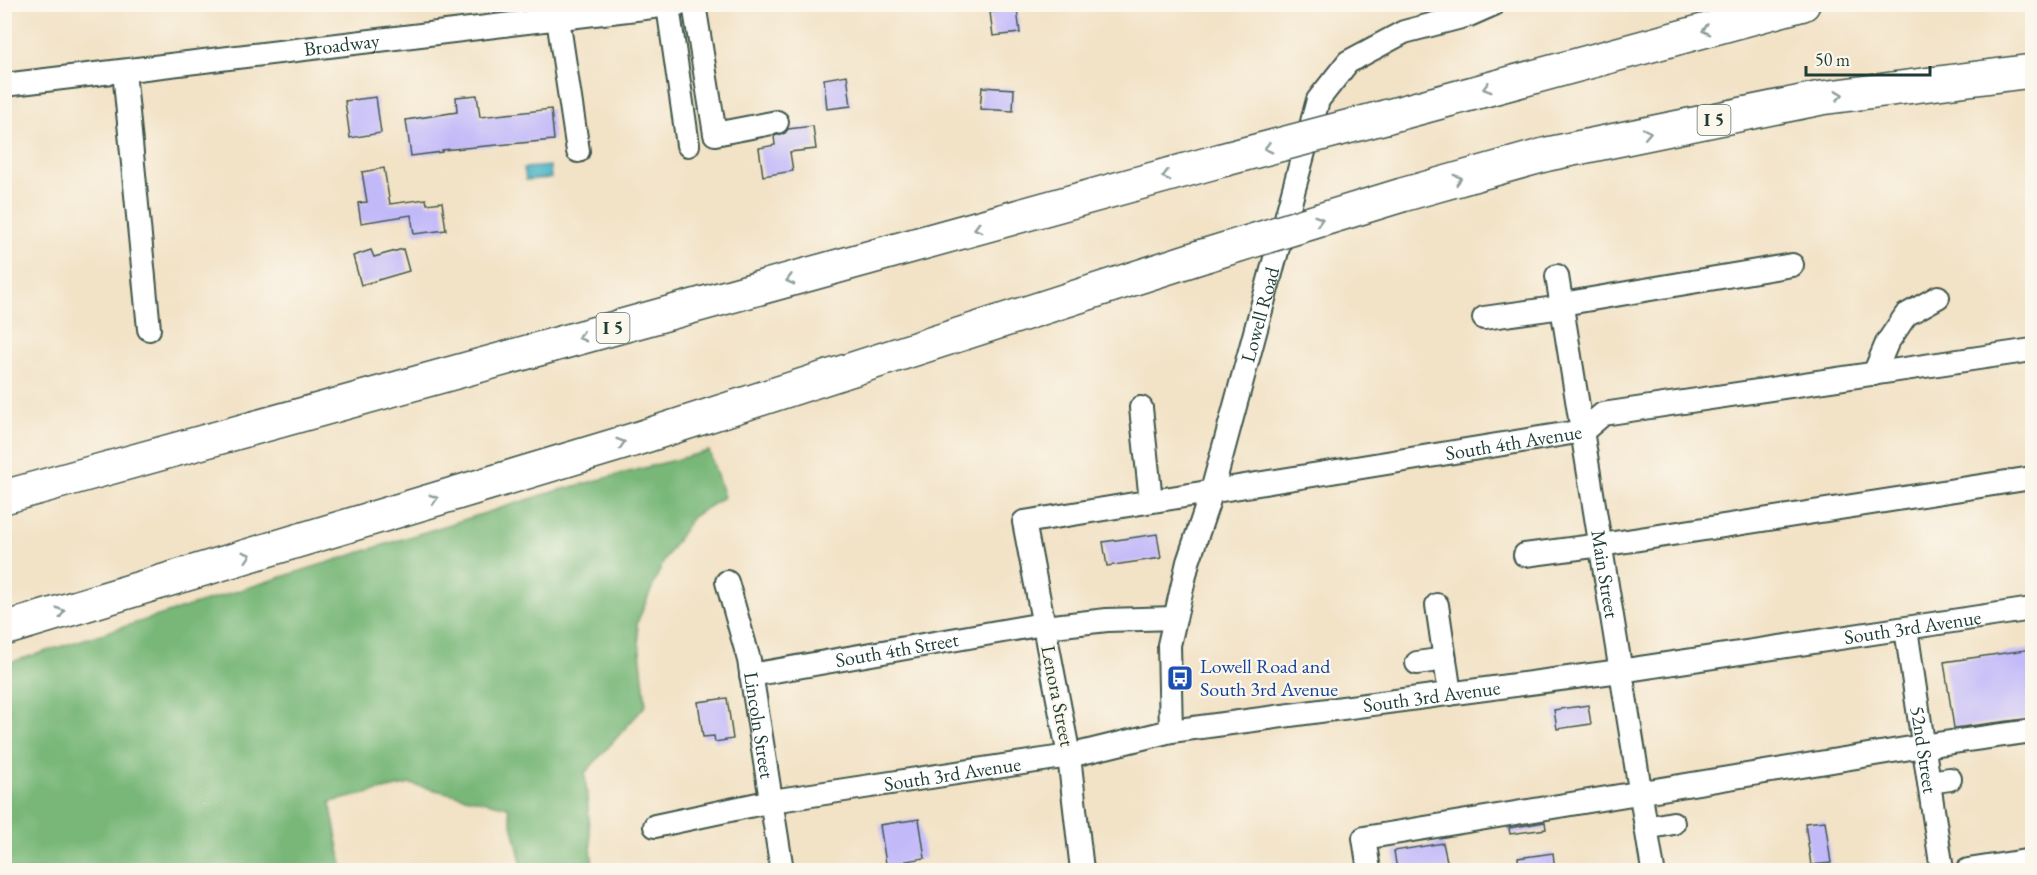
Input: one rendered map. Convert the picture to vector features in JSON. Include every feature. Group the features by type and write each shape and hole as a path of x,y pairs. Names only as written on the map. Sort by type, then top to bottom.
{"highway":[{"name":"I 5","path":"4,497 1222,160 1803,4"},
{"name":"I 5","path":"4,629 633,440 1203,256 1402,195 1548,154 1821,98 2032,71"}],"street":[{"path":"694,4 714,134 777,122"},
{"name":"Lowell Road","path":"1171,731 1169,645 1188,562 1212,491 1318,100 1348,62 1404,32 1469,15 1494,4"},
{"path":"673,5 688,145"},
{"name":"Broadway","path":"4,85 673,5"},
{"path":"558,19 578,151"},
{"path":"124,71 149,329"},
{"path":"1484,318 1791,266"},
{"name":"Main Street","path":"1557,276 1653,870"},
{"path":"1874,374 1887,343 1906,315 1938,297"},
{"name":"South 4th Avenue","path":"1024,522 1583,432 1603,414 2032,350"},
{"path":"1140,408 1151,501"},
{"path":"1525,555 2032,478"},
{"name":"Lenora Street","path":"1024,522 1069,756 1082,870"},
{"name":"Lincoln Street","path":"727,582 749,660 782,870"},
{"path":"1437,605 1450,694"},
{"name":"South 3rd Avenue","path":"656,826 772,801 1069,756 1171,731 1620,671 2032,609"},
{"name":"South 4th Street","path":"751,675 1044,625 1175,618"},
{"name":"52nd Street","path":"1906,629 1923,746 1940,780 1942,870"},
{"path":"1417,663 1445,659"},
{"path":"1369,870 1364,838 1923,746 2032,731"},
{"path":"1646,828 1673,823"},
{"path":"1968,870 2032,860"}],"green space":[{"path":"709,451 724,497 692,517 664,560 637,623 646,705 585,773 593,870 523,870 508,807 410,784 330,802 343,870 5,870 5,664 552,492"}],"water":[{"path":"550,166 551,178 526,180 524,168"}],"building":[{"path":"1017,9 1020,33 993,36 990,12"},
{"path":"847,75 851,106 827,109 824,79"},
{"path":"982,87 1014,89 1013,111 980,109"},
{"path":"477,95 480,117 551,109 554,140 442,150 442,152 411,156 406,120 457,112 456,97"},
{"path":"376,97 381,133 350,138 345,101"},
{"path":"813,126 816,149 790,152 793,171 763,176 759,148 775,145 774,136 785,133 788,129"},
{"path":"384,168 390,204 426,199 427,204 442,202 446,230 414,234 411,215 361,223 358,203 367,202 362,172"},
{"path":"403,249 409,271 361,285 353,256 371,250 374,257"},
{"path":"1157,534 1161,558 1107,566 1103,542"},
{"path":"2032,649 2032,718 1954,728 1944,662"},
{"path":"727,698 733,739 715,742 714,736 703,737 698,702"},
{"path":"1588,705 1591,724 1557,729 1554,710"},
{"path":"919,819 925,858 906,861 908,870 887,870 880,825"},
{"path":"1825,821 1831,863 1811,865 1805,823"},
{"path":"1545,822 1546,829 1510,834 1509,828"},
{"path":"1443,843 1449,870 1397,870 1394,851"},
{"path":"1553,853 1555,870 1519,870 1518,858"}],"place":[{"name":"Lowell Road and South 3rd Avenue","path":"1180,678"}]}
